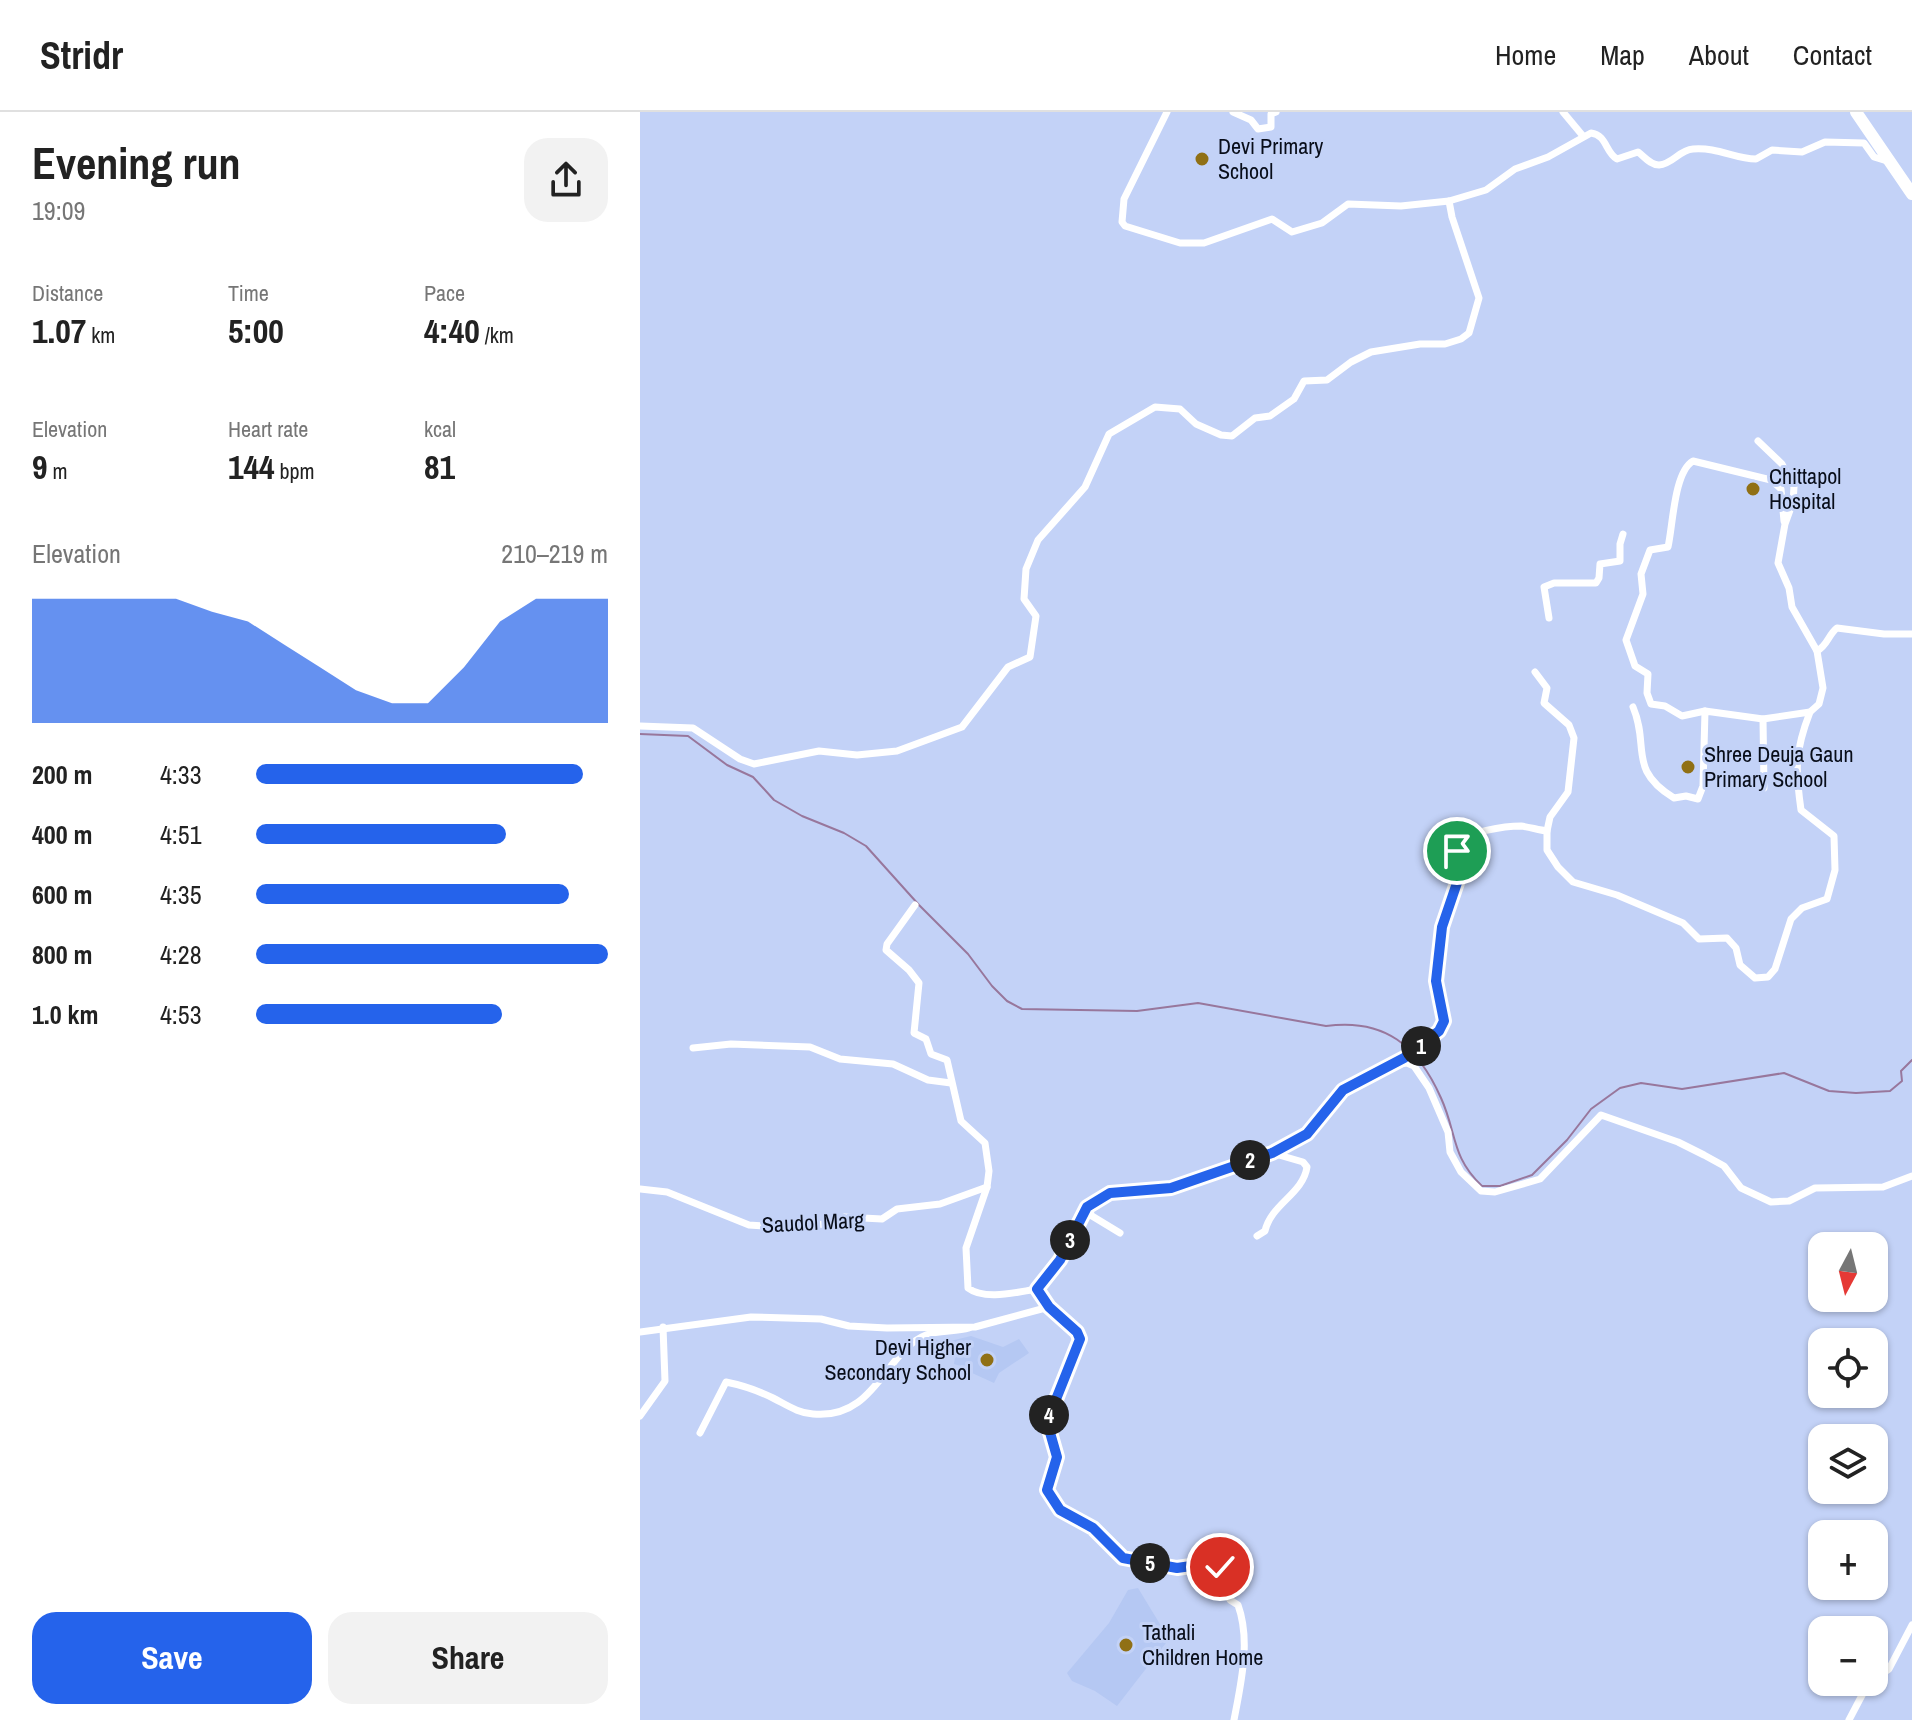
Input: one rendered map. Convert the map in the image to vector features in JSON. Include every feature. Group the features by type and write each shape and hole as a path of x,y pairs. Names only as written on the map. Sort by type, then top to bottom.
{"highway":[{"path":"1856,112 1912,194"}],"street":[{"path":"1167,112 1124,199 1122,222 1142,233 1180,243 1204,243 1272,219 1292,232 1322,223 1348,204 1401,206 1449,201 1486,190 1515,169 1548,157 1591,133 1599,135 1617,159 1638,152 1659,165 1673,159 1681,151 1692,149 1721,150 1756,159 1772,150 1802,152 1825,142 1864,143 1874,157 1889,162"},
{"path":"1233,112 1251,120 1258,129 1271,127 1271,114 1276,112"},
{"path":"1563,112 1583,136"},
{"path":"640,726 693,728 740,759 754,764 819,751 857,755 897,751 962,727 1008,667 1030,657 1036,616 1024,599 1026,569 1038,540 1085,487 1109,434 1155,407 1180,409 1196,424 1221,435 1232,436 1255,418 1270,416 1294,399 1304,381 1327,380 1371,352 1420,344 1445,344 1469,333 1479,298 1449,201"},
{"path":"1535,672 1547,688 1544,703 1569,725 1574,738 1568,792 1550,817 1547,850 1573,882 1617,895 1683,923 1699,939 1727,938 1736,948 1740,965 1755,978 1768,977 1775,969 1791,919 1802,908 1827,899 1835,870 1834,836 1801,810 1796,778 1798,745 1810,712 1819,704 1823,688 1817,651 1810,633 1792,607 1789,588 1778,563 1794,487 1782,464 1758,441"},
{"path":"1785,524 1781,489 1771,480 1693,461 1688,463 1678,481 1668,547 1650,550 1641,574 1643,594 1626,640 1635,666 1648,674 1647,693 1651,704 1665,706 1682,716 1705,711 1763,719 1810,712"},
{"path":"1549,618 1544,587 1554,583 1596,583 1600,564 1620,561 1623,534"},
{"path":"1817,651 1826,646 1832,631 1837,628 1910,635 1912,645"},
{"path":"1633,707 1640,730 1643,764 1651,780 1674,798 1686,796 1698,799 1700,795 1705,711"},
{"path":"1763,719 1764,788"},
{"path":"915,905 887,944 886,950 919,983 914,1033 927,1041 931,1054 947,1060 961,1121 985,1143 989,1171 987,1187 966,1248 968,1288 975,1292 1006,1294 1037,1289 1060,1260 1087,1207 1110,1193 1171,1188 1272,1153 1307,1134 1343,1090 1392,1065 1439,1031 1444,1021 1436,981 1442,927 1459,877 1459,839 1468,834 1520,826 1547,831"},
{"path":"693,1048 731,1044 810,1047 855,1063 893,1064 928,1080 951,1083"},
{"path":"1392,1065 1407,1063 1414,1066 1429,1088 1448,1132 1450,1152 1461,1172 1481,1191 1495,1192 1540,1179 1601,1115 1678,1142 1704,1155 1724,1166 1741,1188 1771,1202 1789,1201 1815,1188 1883,1187 1912,1176"},
{"path":"1257,1236 1265,1231 1275,1209 1306,1176 1307,1167 1303,1162 1272,1153"},
{"name":"Saudol Marg","path":"640,1189 667,1192 749,1225 766,1226 831,1224 844,1217 882,1219 897,1209 940,1204 987,1187"},
{"path":"1087,1207 1092,1216 1120,1233"},
{"path":"1037,1289 1049,1307 1077,1332 1080,1339 1047,1422 1057,1457 1047,1490 1060,1510 1093,1528 1123,1558 1177,1568 1212,1563 1220,1567 1230,1600 1238,1605 1245,1623 1234,1720"},
{"path":"700,1433 726,1382 771,1397 797,1411 833,1414 854,1404 877,1387 907,1348 926,1335 953,1333 1049,1307"},
{"path":"640,1332 751,1317 821,1319 849,1326 887,1328 975,1327"},
{"path":"640,1416 665,1381 663,1327"},
{"path":"1888,1670 1912,1625"},
{"path":"1849,1720 1863,1696"}],"shaded area":[{"name":"Devi Higher Secondary School","path":"971,1336 1003,1347 1019,1339 1029,1353 999,1373 994,1383 972,1373 973,1370 954,1364 955,1357 929,1351 934,1339 946,1342"},
{"name":"Tathali Children Home","path":"1138,1588 1169,1639 1117,1706 1095,1691 1072,1681 1067,1673 1109,1623 1128,1590"}],"waterway":[{"path":"640,734 688,736 727,765 753,777 774,800 866,846 968,954 992,986 1007,1001 1022,1009 1137,1011 1198,1003 1326,1026 1366,1027 1397,1040 1410,1050 1432,1080 1460,1155 1482,1186 1500,1186 1532,1175 1567,1140 1591,1109 1620,1088 1641,1083 1682,1089 1784,1073 1829,1091 1890,1091 1902,1081 1901,1071 1912,1060"}],"place":[{"name":"Devi Primary School","path":"1202,159"},
{"name":"Chittapol Hospital","path":"1753,489"},
{"name":"Shree Deuja Gaun Primary School","path":"1688,767"},
{"name":"Devi Higher Secondary School","path":"987,1360"},
{"name":"Tathali Children Home","path":"1126,1645"}],"route":[{"path":"1220,1567 1212,1563 1177,1568 1123,1558 1093,1528 1060,1510 1047,1490 1057,1457 1047,1422 1080,1339 1077,1332 1049,1307 1037,1289 1060,1260 1087,1207 1110,1193 1171,1188 1272,1153 1307,1134 1343,1090 1404,1058 1439,1031 1444,1021 1436,981 1442,927 1459,877 1457,851"}]}
